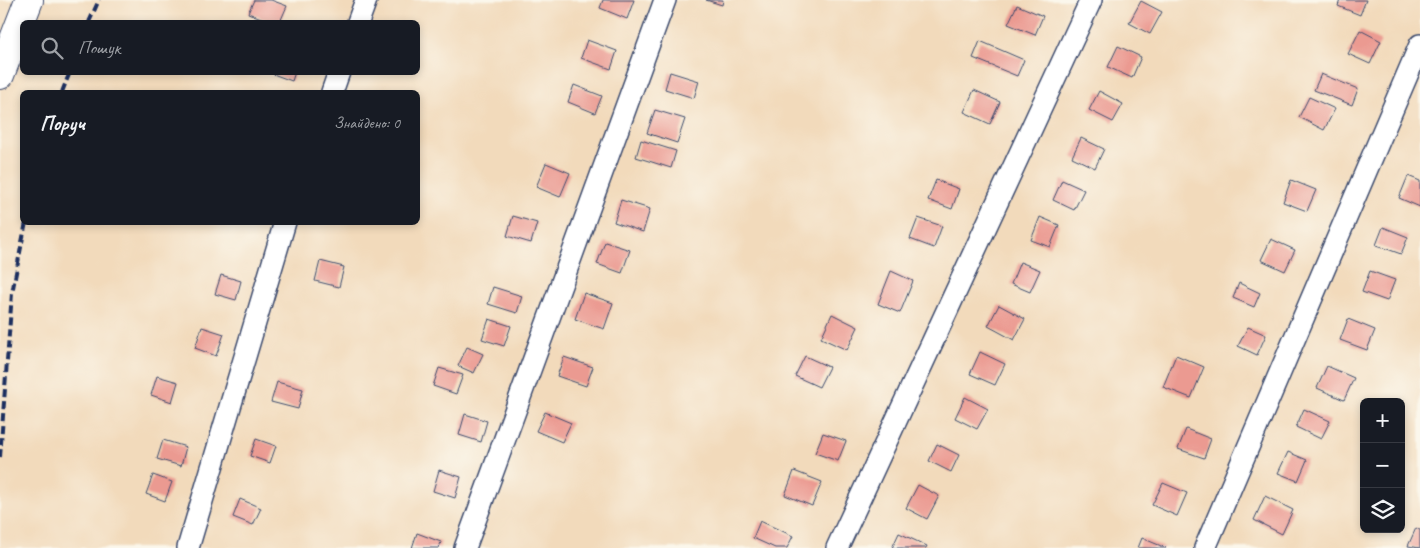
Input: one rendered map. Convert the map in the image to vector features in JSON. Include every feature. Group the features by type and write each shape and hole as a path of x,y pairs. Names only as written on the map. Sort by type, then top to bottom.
{"main road":[{"path":"21,20 28,0"},
{"path":"0,75 20,21"}],"street":[{"path":"359,20 366,0"},
{"path":"465,548 665,0"},
{"path":"837,548 1091,0"},
{"path":"1205,548 1420,45"},
{"path":"333,90 338,75"},
{"path":"188,548 284,225"}],"building":[{"path":"254,0 271,0 287,6 281,20 267,20 248,13"},
{"path":"603,0 634,0 627,19 600,8"},
{"path":"706,0 723,0 722,5"},
{"path":"1340,0 1366,0 1360,15 1338,6"},
{"path":"1141,1 1162,12 1150,34 1129,23"},
{"path":"1017,5 1043,16 1035,35 1008,24"},
{"path":"1360,30 1381,41 1370,64 1348,54"},
{"path":"587,40 617,51 611,69 581,58"},
{"path":"980,41 1024,60 1017,76 973,58"},
{"path":"1118,46 1141,57 1132,78 1108,67"},
{"path":"670,72 699,81 694,98 665,89"},
{"path":"1321,74 1358,89 1352,105 1314,90"},
{"path":"276,75 294,75 292,81"},
{"path":"574,85 602,96 595,113 568,102"},
{"path":"974,90 1000,102 990,124 964,112"},
{"path":"1099,91 1123,104 1113,122 1089,110"},
{"path":"1309,97 1335,109 1324,130 1299,117"},
{"path":"655,110 685,119 677,143 647,133"},
{"path":"1081,138 1104,149 1095,168 1072,157"},
{"path":"641,140 676,151 671,168 636,157"},
{"path":"546,163 570,173 560,197 536,187"},
{"path":"1408,176 1420,181 1420,207 1399,198"},
{"path":"936,180 959,189 952,209 928,200"},
{"path":"1062,180 1084,190 1074,210 1053,200"},
{"path":"1291,180 1316,190 1307,211 1283,202"},
{"path":"621,200 650,209 643,232 614,222"},
{"path":"513,216 537,223 531,243 507,236"},
{"path":"1040,217 1059,225 1050,247 1031,240"},
{"path":"918,218 942,226 934,248 910,239"},
{"path":"1383,227 1408,237 1401,254 1376,245"},
{"path":"1271,239 1295,250 1285,271 1261,260"},
{"path":"605,242 630,250 622,273 597,264"},
{"path":"320,261 344,267 339,287 315,281"},
{"path":"1020,262 1040,270 1030,292 1011,284"},
{"path":"891,271 913,281 900,313 878,304"},
{"path":"1370,271 1395,280 1387,301 1362,292"},
{"path":"221,275 241,281 236,300 215,294"},
{"path":"1239,283 1260,293 1254,307 1233,298"},
{"path":"493,287 522,296 517,313 488,304"},
{"path":"584,293 613,303 604,329 575,319"},
{"path":"999,305 1025,319 1014,340 988,326"},
{"path":"832,314 858,327 847,350 821,338"},
{"path":"489,319 511,326 504,346 482,339"},
{"path":"1348,319 1375,330 1367,350 1340,340"},
{"path":"202,327 224,334 216,356 195,348"},
{"path":"1248,327 1266,335 1257,355 1238,346"},
{"path":"467,347 483,354 474,373 458,366"},
{"path":"980,352 1005,364 995,385 970,374"},
{"path":"1176,355 1204,367 1191,398 1163,387"},
{"path":"805,356 829,367 819,387 795,376"},
{"path":"564,357 593,367 586,386 557,376"},
{"path":"1327,366 1354,378 1344,400 1317,388"},
{"path":"439,368 463,375 456,394 433,386"},
{"path":"157,376 178,382 172,402 151,395"},
{"path":"277,382 303,389 298,409 271,402"},
{"path":"965,397 988,409 977,429 955,418"},
{"path":"1304,409 1330,421 1321,439 1296,427"},
{"path":"545,412 571,423 562,442 536,431"},
{"path":"465,414 487,421 481,442 459,435"},
{"path":"1186,429 1211,439 1204,458 1178,449"},
{"path":"823,433 846,441 838,461 815,453"},
{"path":"256,439 276,446 270,463 250,456"},
{"path":"163,440 186,447 181,466 157,459"},
{"path":"937,444 959,455 951,472 929,461"},
{"path":"1288,452 1307,460 1298,481 1278,473"},
{"path":"439,470 461,477 455,498 433,491"},
{"path":"794,471 822,482 812,506 785,495"},
{"path":"153,475 172,482 165,501 146,494"},
{"path":"1163,483 1187,493 1177,516 1152,505"},
{"path":"918,485 939,496 927,519 906,508"},
{"path":"1265,496 1293,510 1282,534 1254,520"},
{"path":"240,499 261,508 253,525 233,517"},
{"path":"760,521 793,536 787,548 775,548 753,538"},
{"path":"1416,528 1420,530 1420,548 1408,546"},
{"path":"417,533 441,542 439,548 412,548"},
{"path":"899,533 927,546 926,548 892,548"},
{"path":"1142,538 1166,548 1138,548"}],"railway":[{"path":"90,20 99,0"},
{"path":"63,90 69,75"},
{"path":"0,457 12,293 25,225"}]}
